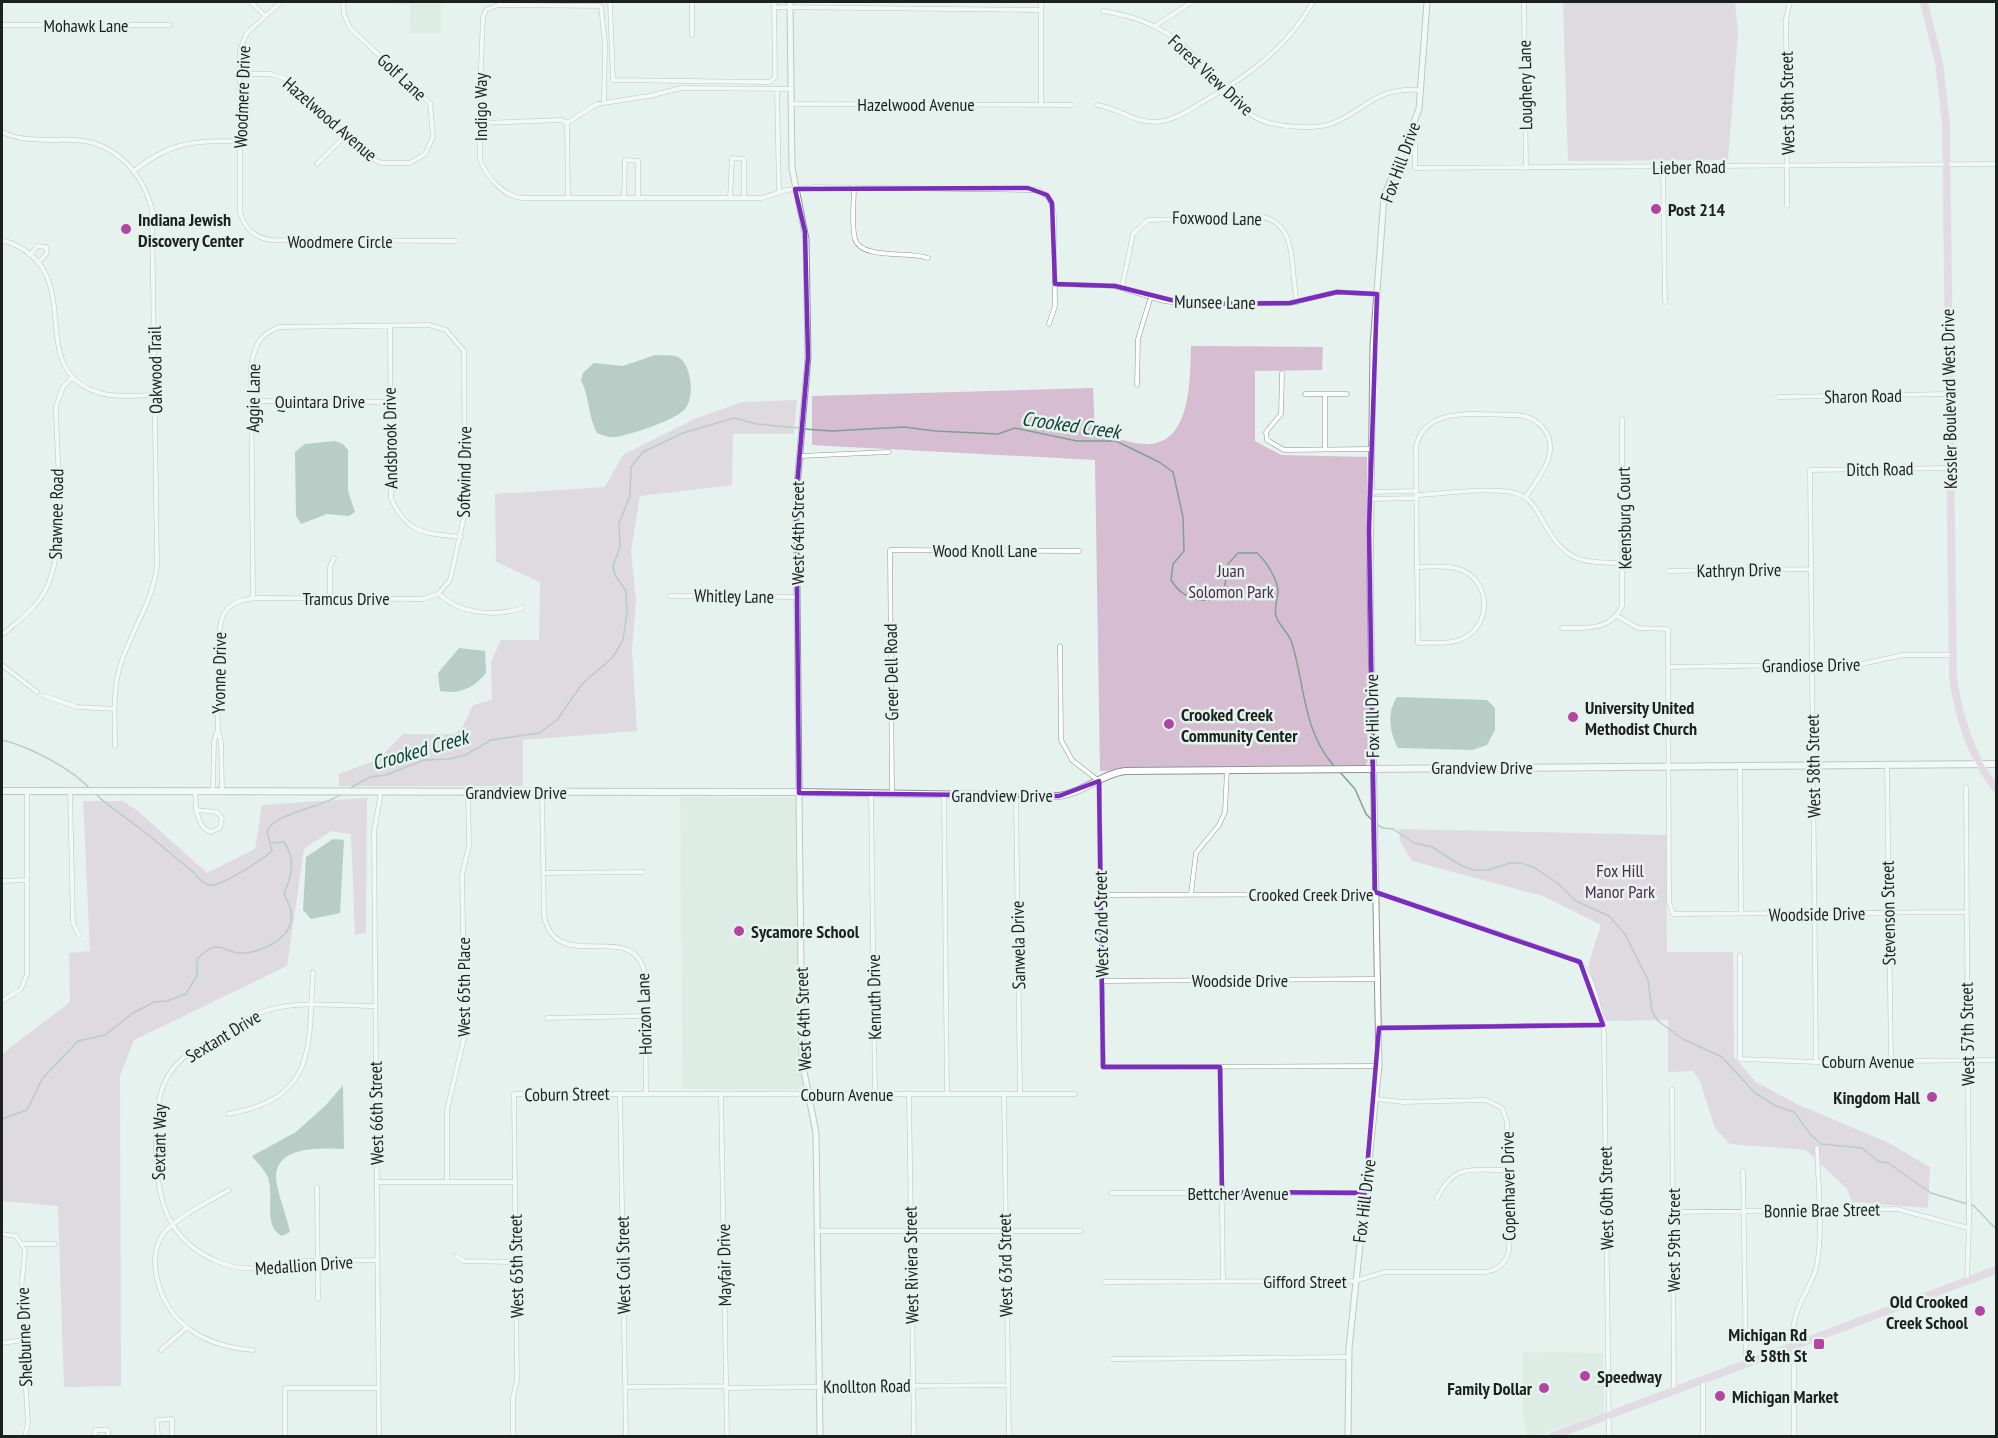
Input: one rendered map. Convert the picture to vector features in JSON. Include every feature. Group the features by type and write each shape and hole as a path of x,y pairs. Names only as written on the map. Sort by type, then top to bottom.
{"main road":[{"name":"Kessler Boulevard West Drive","path":"1924,2 1941,80 1947,164 1952,655 1960,717 1978,765 1996,789"},
{"name":"Grandview Drive","path":"2,791 892,793 1016,796 1066,795 1125,771 1996,764"},
{"path":"1553,1437 1996,1270"}],"street":[{"path":"251,2 265,16"},
{"name":"Woodmere Drive","path":"240,210 240,49 243,38 281,2"},
{"name":"Golf Lane","path":"343,2 344,15 350,28 392,69 424,95 432,109 433,136 425,154 410,163 384,164"},
{"path":"610,2 611,77 614,80 773,81 774,2"},
{"path":"692,2 692,36"},
{"path":"1041,2 1041,105"},
{"path":"1155,26 1192,2"},
{"path":"1097,105 1136,119 1162,121 1174,119 1225,90 1259,66 1279,47 1313,2"},
{"name":"Fox Hill Drive","path":"1348,1437 1348,1357 1379,1066 1372,768 1370,496 1377,294 1384,197 1419,109 1427,2"},
{"name":"Loughery Lane","path":"1524,2 1526,168"},
{"name":"West 58th Street","path":"1787,206 1786,19 1790,2"},
{"name":"Indigo Way","path":"568,198 522,198 509,194 481,161 483,28 486,10 498,5 601,6 605,44 604,103"},
{"path":"774,7 790,5 1041,10"},
{"name":"West 64th Street","path":"790,5 795,189 806,239 808,357 796,497 802,1061 810,1092 816,1133 820,1437"},
{"name":"Forest View Drive","path":"1103,11 1134,17 1155,26 1191,52 1239,106 1260,119 1279,124 1317,126 1336,122 1379,96 1401,90 1421,90"},
{"name":"Mohawk Lane","path":"2,25 171,25"},
{"name":"Hazelwood Avenue","path":"240,74 273,74 284,78 368,157 384,164"},
{"path":"567,123 591,106 681,88 791,89"},
{"path":"777,89 779,193"},
{"name":"Hazelwood Avenue","path":"791,104 1072,105"},
{"path":"481,123 562,120 567,123"},
{"path":"567,123 568,198 766,198 795,189 854,187 1038,190 1047,195 1052,202 1055,306 1049,324"},
{"name":"Oakwood Trail","path":"2,132 29,140 74,140 94,144 118,156 134,171 146,190 152,215 157,569 149,601 120,666 115,709 115,746"},
{"path":"317,164 346,135"},
{"name":"Lieber Road","path":"1409,138 1415,144 1415,168 1996,164"},
{"path":"134,171 155,154 174,146 194,141 240,141"},
{"path":"730,198 731,158 743,158 744,198"},
{"path":"624,198 626,160 638,161 638,198"},
{"path":"1663,167 1665,302"},
{"path":"854,187 854,231 855,241 860,247 877,253 912,254 928,258"},
{"name":"Woodmere Circle","path":"240,210 249,230 269,240 456,242"},
{"name":"Foxwood Lane","path":"1122,287 1133,234 1148,220 1263,217 1278,223 1287,232 1297,302"},
{"path":"2,240 30,255 49,280 54,294 57,348 65,367 73,378 88,388 104,394 155,395"},
{"path":"30,255 37,246 46,247 47,253 38,263"},
{"name":"Munsee Lane","path":"1055,284 1122,287 1187,304 1297,302 1334,292 1377,294"},
{"path":"1137,386 1138,339 1151,296"},
{"name":"Aggie Lane","path":"253,599 252,401 255,346 267,332 279,327 390,326 441,327 453,335 461,345"},
{"name":"Andsbrook Drive","path":"390,326 391,498 398,513 407,524 420,532 461,537"},
{"name":"Softwind Drive","path":"439,594 450,580 465,512 464,351 461,345"},
{"path":"1282,373 1282,413 1266,432 1266,438 1282,450 1371,449"},
{"name":"Shawnee Road","path":"2,635 36,605 46,590 55,567 58,543 56,406 63,387 73,378"},
{"path":"1305,394 1347,394"},
{"path":"1325,394 1325,449"},
{"name":"Sharon Road","path":"1778,398 1948,394"},
{"name":"Quintara Drive","path":"252,401 389,402"},
{"path":"1417,567 1455,568 1473,577 1483,592 1485,608 1482,619 1473,632 1453,642 1418,643 1417,567 1417,495 1416,445 1420,433 1428,423 1447,416 1517,415 1528,417 1540,424 1548,435 1550,446 1547,463 1525,498"},
{"name":"Keensburg Court","path":"1617,616 1624,597 1622,419"},
{"name":"West 64th Street","path":"799,456 890,452"},
{"name":"Ditch Road","path":"1809,470 1950,468"},
{"name":"West 58th Street","path":"1809,470 1816,1062"},
{"path":"1370,496 1506,491 1525,498 1537,510 1555,542 1568,555 1587,562 1624,562"},
{"name":"Wood Knoll Lane","path":"890,550 1079,551"},
{"name":"Greer Dell Road","path":"890,550 892,793"},
{"path":"330,598 330,567 334,558"},
{"name":"Kathryn Drive","path":"1668,571 1811,569"},
{"path":"439,594 452,604 481,612 504,613 522,608"},
{"name":"Tramcus Drive","path":"253,599 423,599 439,594"},
{"name":"Whitley Lane","path":"670,596 797,597"},
{"name":"Yvonne Drive","path":"222,790 221,742 218,730 220,624 225,612 232,605 253,599"},
{"path":"1562,628 1600,627 1617,616 1638,628 1668,628 1670,766"},
{"path":"1060,646 1061,740 1072,760 1099,780"},
{"name":"Grandiose Drive","path":"1669,666 1866,664 1903,655 1952,655"},
{"path":"2,665 37,692"},
{"path":"45,696 76,707 115,709"},
{"name":"Yvonne Drive","path":"213,790 214,742 218,730"},
{"name":"Stevenson Street","path":"1887,765 1890,1061"},
{"name":"Woodside Drive","path":"1670,766 1670,912 1683,916 1965,912"},
{"path":"1740,766 1741,914"},
{"path":"1191,894 1196,853 1219,825 1225,812 1227,769"},
{"name":"West 62nd Street","path":"1099,780 1102,1067 1220,1066"},
{"name":"West 57th Street","path":"1966,787 1965,912 1969,1197 1967,1281"},
{"path":"195,790 196,810 203,828 211,832 220,828 222,818 217,812 196,810"},
{"path":"2,1001 13,996 23,985 27,974 27,791"},
{"path":"73,791 73,923 79,935"},
{"name":"West 66th Street","path":"379,1437 374,832 381,791"},
{"name":"West 65th Place","path":"447,1182 447,1110 465,1034 462,875 469,846 468,791"},
{"name":"Horizon Lane","path":"542,792 544,915 550,932 570,946 616,946 634,954 644,972 646,1093"},
{"name":"Kenruth Drive","path":"871,793 875,1093"},
{"path":"944,795 947,1093"},
{"name":"Sanwela Drive","path":"1016,796 1020,1094"},
{"path":"543,873 643,872"},
{"path":"2,880 27,880"},
{"name":"Crooked Creek Drive","path":"1101,895 1375,893 1389,895 1581,963"},
{"name":"Coburn Avenue","path":"1740,955 1740,1059 1816,1062 1996,1060"},
{"name":"West 60th Street","path":"1581,963 1587,970 1603,1025 1609,1437"},
{"path":"228,1114 249,1110 270,1101 292,1083 308,1052 313,972"},
{"name":"Woodside Drive","path":"1102,981 1378,979"},
{"name":"Sextant Drive","path":"160,1092 168,1076 181,1060 249,1018 277,1008 374,1006"},
{"path":"547,1018 645,1016"},
{"path":"1379,1028 1603,1025"},
{"path":"1223,1281 1220,1066 1379,1066"},
{"name":"West 59th Street","path":"1672,1089 1674,1392"},
{"name":"Sextant Way","path":"160,1092 156,1116 157,1185 162,1206 173,1225"},
{"name":"Coburn Avenue","path":"620,1093 1075,1094"},
{"name":"Coburn Street","path":"514,1094 620,1093"},
{"name":"West Coil Street","path":"620,1093 626,1437"},
{"name":"West Riviera Street","path":"909,1093 914,1437"},
{"name":"West 63rd Street","path":"1004,1093 1008,1437"},
{"name":"West 65th Street","path":"513,1437 513,1397 517,1380 514,1094"},
{"name":"Mayfair Drive","path":"721,1094 727,1437"},
{"name":"Copenhaver Drive","path":"1376,1099 1403,1102 1485,1100 1500,1107 1507,1118 1508,1170 1509,1250 1502,1265"},
{"path":"1794,1437 1793,1346 1796,1311 1817,1264 1817,1148"},
{"path":"1437,1198 1447,1180 1458,1172 1508,1170"},
{"path":"1743,1171 1746,1364"},
{"path":"377,1182 515,1182"},
{"path":"317,1187 318,1299"},
{"path":"229,1190 173,1225 159,1242 156,1268 168,1305 186,1328 218,1345 253,1350"},
{"name":"Bettcher Avenue","path":"1111,1193 1365,1193"},
{"name":"Bonnie Brae Street","path":"1673,1212 1900,1209 1969,1225"},
{"name":"Medallion Drive","path":"173,1225 198,1251 230,1266 259,1269 318,1261 378,1260"},
{"path":"817,1231 1081,1230"},
{"path":"2,1234 10,1234 20,1239 23,1244 55,1244"},
{"name":"Shelburne Drive","path":"23,1244 26,1250 21,1290 26,1312 23,1340 28,1424 25,1436"},
{"path":"456,1256 464,1261 516,1262"},
{"name":"Gifford Street","path":"1104,1282 1355,1281 1385,1272 1488,1272 1502,1265"},
{"path":"161,1350 186,1328"},
{"path":"2,1343 23,1340"},
{"path":"1112,1359 1348,1357"},
{"path":"1703,1380 1703,1437"},
{"name":"Knollton Road","path":"625,1387 1008,1385"},
{"path":"285,1437 285,1388 378,1388"},
{"path":"158,1437 158,1420 172,1419 172,1437"},
{"path":"94,1437 95,1430 108,1430 108,1437"}],"highlighted area":[{"path":"1028,188 1047,195 1052,203 1055,284 1115,286 1187,304 1290,303 1337,292 1377,294 1369,529 1375,892 1580,962 1603,1025 1379,1028 1365,1193 1222,1192 1220,1067 1103,1067 1099,781 1059,796 799,793 796,497 808,357 805,232 795,189"}],"shaded area":[{"path":"394,2 441,2 441,33 409,33 410,4 394,5"},
{"path":"655,355 676,356 685,365 690,377 691,392 685,409 663,422 631,433 613,437 597,433 581,380 583,373 594,363 623,366"},
{"path":"335,441 343,444 348,450 348,491 355,512 349,516 327,514 301,524 296,516 295,452 305,444"},
{"path":"459,648 485,651 486,673 466,689 454,692 440,691 438,673"},
{"path":"1397,697 1487,700 1495,708 1495,730 1487,745 1472,750 1398,748 1390,722"},
{"name":"Sycamore School","path":"680,797 796,798 798,1065 803,1086 800,1090 682,1089"},
{"path":"333,839 344,840 340,913 311,919 303,910 306,857"},
{"path":"343,1085 344,1149 302,1150 284,1159 278,1166 276,1182 290,1232 282,1236 276,1231 270,1217 270,1191 267,1175 252,1156 296,1132 326,1105"},
{"path":"1523,1352 1603,1353 1604,1412 1538,1436 1527,1436 1523,1415"}],"green space":[{"path":"1563,2 1735,2 1738,34 1728,160 1568,161"},
{"name":"Juan Solomon Park","path":"1191,346 1323,347 1322,370 1255,371 1255,441 1281,455 1367,457 1369,758 1366,765 1100,771 1095,460 812,445 812,396 1093,388 1095,432 1129,442 1150,444 1164,440 1174,432 1181,420 1189,389"},
{"path":"797,400 794,434 733,434 732,485 640,496 631,551 636,601 632,649 637,731 523,740 523,786 339,786 339,774 377,760 403,734 454,734 462,728 473,705 492,700 491,662 501,640 539,640 540,582 496,562 495,494 605,487 623,455 697,418 742,402"},
{"path":"367,798 366,933 355,935 351,834 331,831 304,849 287,966 134,1040 120,1076 121,1386 64,1387 58,1206 2,1201 2,1054 70,1002 69,953 90,951 83,801 123,801 138,811 207,873 255,849 262,805"},
{"name":"Fox Hill Manor Park","path":"1399,829 1666,835 1667,952 1733,952 1734,1057 1756,1082 1797,1104 1889,1143 1930,1167 1928,1208 1852,1202 1847,1189 1806,1150 1730,1144 1715,1128 1700,1081 1693,1071 1668,1072 1668,1020 1606,1021 1588,966 1601,925 1543,896 1412,861 1400,841"}],"waterway":[{"name":"Crooked Creek","path":"349,789 370,777 386,775 424,760 449,759 465,755 491,740 539,733 557,720 582,684 613,657 623,640 627,612 626,591 615,575 613,566 620,547 619,523 630,496 631,467 643,452 683,433 734,418 757,424 800,428"},
{"name":"Crooked Creek","path":"804,429 832,431 904,427 998,434 1015,428 1077,441 1116,441 1159,462 1173,472 1183,517 1184,551 1173,564 1171,580 1182,593 1189,597 1210,599 1224,591 1228,564 1238,553 1257,553 1261,557 1278,588 1276,616 1292,643 1311,724 1324,753 1335,767"},
{"name":"Crooked Creek","path":"2,740 50,759 73,774 91,790"},
{"name":"Crooked Creek","path":"1339,771 1355,789 1366,814 1373,821"},
{"name":"Crooked Creek","path":"95,793 191,870 201,881 209,885 231,878 272,851 267,831 271,825 288,815 342,794"},
{"name":"Crooked Creek","path":"1376,824 1383,828 1393,829 1414,843 1432,847 1462,866 1473,870 1488,870 1510,863 1521,863 1535,868 1559,884 1576,901 1609,916 1625,934 1648,980 1652,1011 1658,1021 1683,1039 1722,1057 1755,1093 1776,1106 1794,1112 1811,1135 1821,1144 1862,1148 1878,1161 1888,1163 1931,1193 1974,1206 1996,1229"},
{"path":"2,1119 27,1110 42,1079 78,1041 105,1035 133,1013 154,1002 167,1001 186,994 197,975 197,959 208,949 217,947 236,953 247,953 266,947 282,936 291,921 290,909 284,893 292,868 290,855 284,842 272,843"}],"place":[{"name":"Post 214","path":"1656,209"},
{"name":"Indiana Jewish Discovery Center","path":"126,229"},
{"name":"University United Methodist Church","path":"1573,717"},
{"name":"Crooked Creek Community Center","path":"1169,724"},
{"name":"Sycamore School","path":"739,931"},
{"name":"Kingdom Hall","path":"1932,1097"},
{"name":"Old Crooked Creek School","path":"1980,1311"},
{"name":"Michigan Rd & 58th St","path":"1819,1344"},
{"name":"Speedway","path":"1585,1376"},
{"name":"Family Dollar","path":"1544,1388"},
{"name":"Michigan Market","path":"1720,1396"}]}
